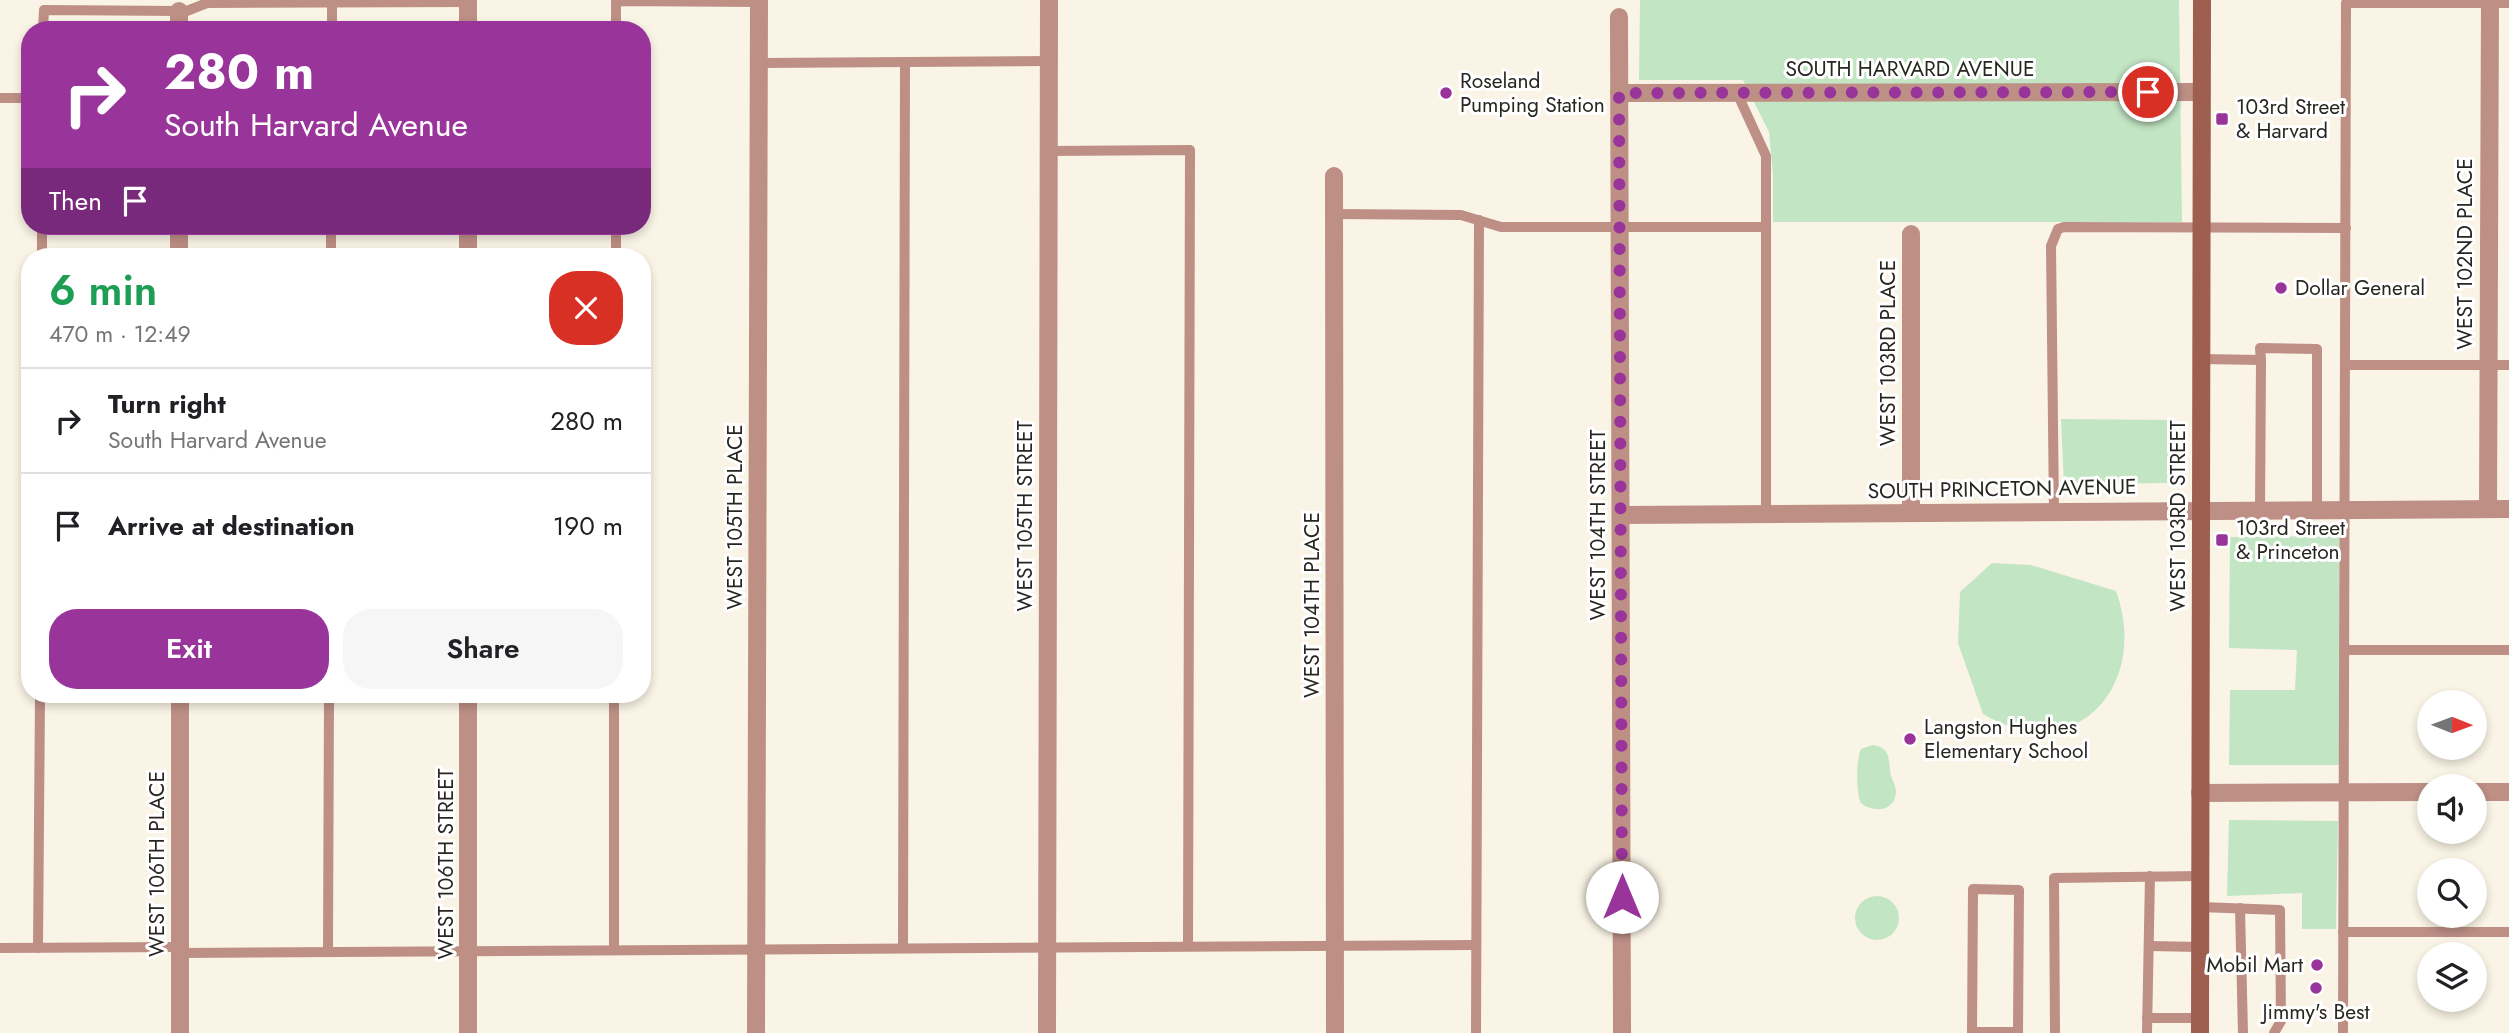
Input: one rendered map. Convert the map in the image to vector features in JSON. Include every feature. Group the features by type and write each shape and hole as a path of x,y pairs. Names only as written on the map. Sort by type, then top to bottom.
{"main road":[{"name":"WEST 103RD STREET","path":"2200,1025 2202,0"}],"street":[{"name":"WEST 105TH STREET","path":"1047,1033 1049,0"},
{"name":"WEST 102ND PLACE","path":"2488,509 2490,1"},
{"path":"468,2 468,21"},
{"name":"WEST 105TH PLACE","path":"756,1033 759,2"},
{"name":"WEST 104TH STREET","path":"1619,17 1622,1033"},
{"name":"SOUTH HARVARD AVENUE","path":"1619,93 2202,92"},
{"name":"WEST 104TH PLACE","path":"1334,176 1335,1033"},
{"name":"WEST 103RD PLACE","path":"1911,234 1911,513"},
{"name":"SOUTH PRINCETON AVENUE","path":"1620,515 2509,509"},
{"name":"WEST 106TH PLACE","path":"180,703 180,1033"},
{"name":"WEST 106TH STREET","path":"468,703 468,1033"},
{"path":"2200,793 2417,792"},
{"path":"2487,792 2509,792"}],"lane":[{"path":"616,21 616,1 759,2"},
{"path":"332,2 332,21"},
{"path":"43,21 44,10 179,18 207,3 468,2"},
{"path":"2343,1033 2346,3 2509,3"},
{"path":"759,63 1048,61"},
{"path":"903,948 905,62"},
{"path":"1737,93 1766,156 1766,514"},
{"path":"0,98 21,98"},
{"path":"1048,151 1190,149 1188,946"},
{"path":"1334,214 1461,215 1501,228 1766,227"},
{"path":"1476,1033 1479,220"},
{"path":"2054,512 2051,246 2058,229 2346,228"},
{"path":"2260,509 2260,348 2317,349 2317,509"},
{"path":"2201,359 2261,360"},
{"path":"2345,365 2509,365"},
{"path":"2344,650 2509,649"},
{"path":"38,948 40,703"},
{"path":"328,950 329,703"},
{"path":"614,703 614,949"},
{"path":"2147,1033 2150,876"},
{"path":"2055,1033 2054,878 2200,876"},
{"path":"1973,889 2019,890 2018,1032 1993,1033 1972,1032 1973,889"},
{"path":"2200,907 2280,910 2281,1021 2274,1033"},
{"path":"2240,908 2243,1033"},
{"path":"2343,932 2509,932"},
{"path":"0,948 468,950 1476,945"},
{"path":"2149,946 2200,947"},
{"path":"2147,1018 2200,1025"}],"green space":[{"path":"1640,0 2179,0 2182,222 1773,222 1769,132 1743,80 1639,80"},
{"path":"2061,419 2171,420 2171,483 2064,484"},
{"path":"2339,536 2340,765 2229,765 2230,690 2295,690 2297,650 2229,648 2230,537"},
{"path":"1992,563 2031,565 2116,591 2124,626 2123,658 2113,686 2097,708 2075,724 2048,731 2017,728 1983,714 1958,643 1960,592"},
{"path":"1873,745 1886,752 1896,790 1892,804 1883,809 1871,808 1861,803 1858,792 1859,754 1861,749"},
{"path":"2229,820 2338,821 2336,929 2302,929 2302,893 2227,896"},
{"path":"1877,896 1892,903 1899,918 1892,933 1877,940 1862,933 1855,918 1862,903"}],"place":[{"name":"Roseland Pumping Station","path":"1446,93"},
{"name":"103rd Street & Harvard","path":"2222,119"},
{"name":"Dollar General","path":"2281,288"},
{"name":"103rd Street & Princeton","path":"2222,540"},
{"name":"Langston Hughes Elementary School","path":"1910,739"},
{"name":"Mobil Mart","path":"2317,965"},
{"name":"Jimmy's Best","path":"2316,988"}],"route":[{"path":"1622,897 1619,93 2148,92"}]}
